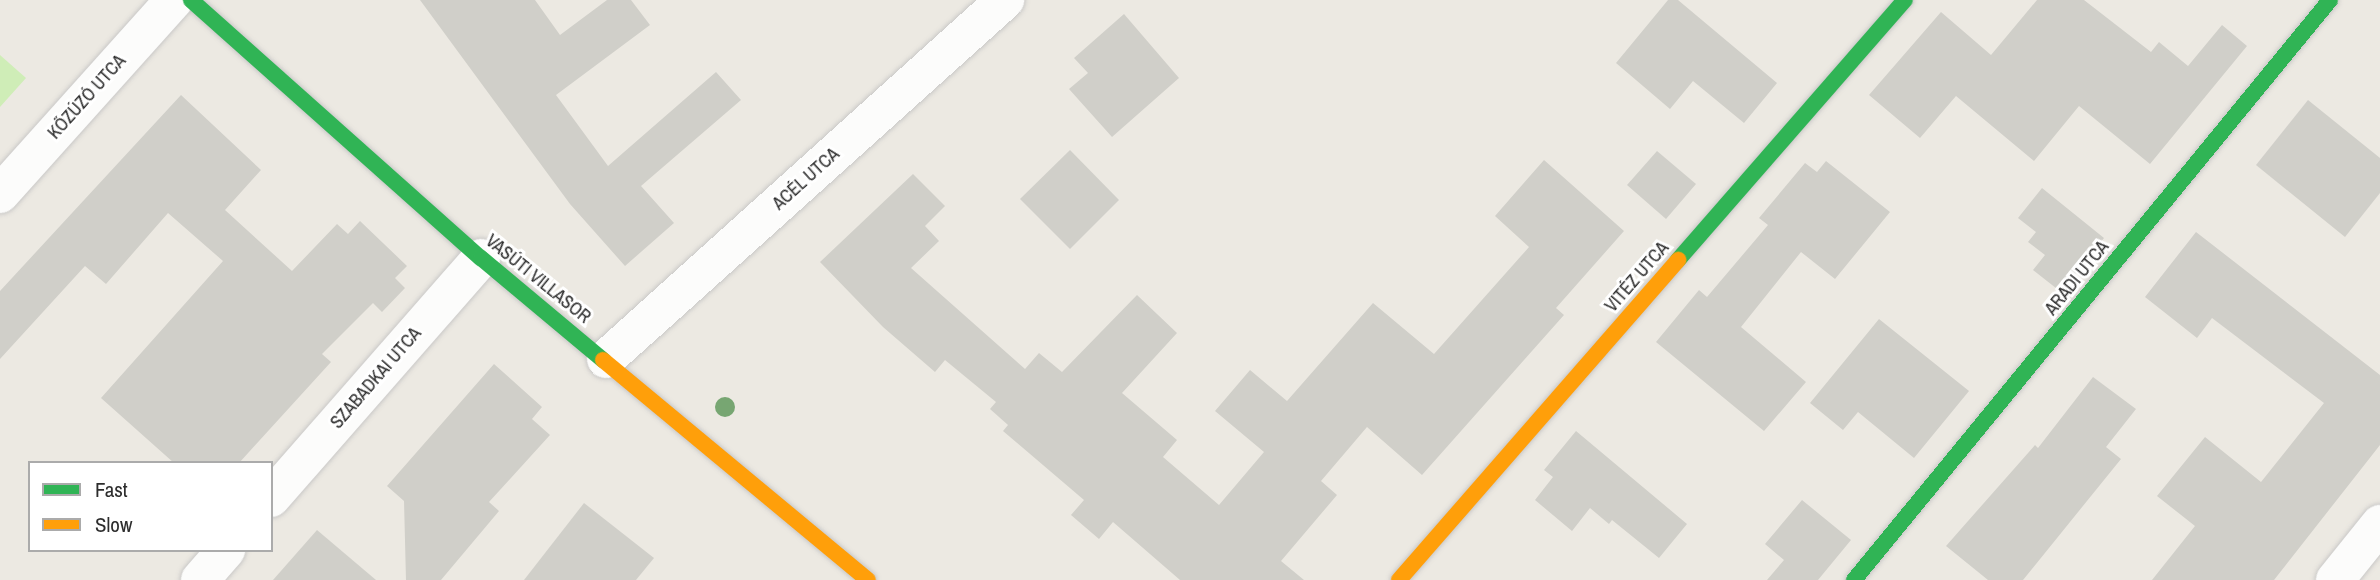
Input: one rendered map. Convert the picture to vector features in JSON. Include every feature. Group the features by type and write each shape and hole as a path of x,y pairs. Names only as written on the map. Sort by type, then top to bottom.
{"street":[{"name":"KŐZÚZÓ UTCA","path":"0,194 174,0"},
{"name":"VASÚTI VILLASOR","path":"191,0 481,258 606,359 868,580"},
{"name":"ACÉL UTCA","path":"606,359 1005,0"},
{"name":"VITÉZ UTCA","path":"1399,580 1905,0"},
{"name":"ARADI UTCA","path":"1854,580 2330,0"},
{"name":"SZABADKAI UTCA","path":"273,496 481,258"},
{"path":"2335,580 2380,524"},
{"path":"200,580 224,552"}],"green space":[{"path":"0,55 26,78 0,107"}],"building":[{"path":"420,0 535,0 560,35 607,0 631,0 650,25 556,95 608,166 716,72 741,100 641,186 674,223 625,266 570,204"},
{"path":"1668,0 1678,0 1777,83 1744,123 1693,81 1670,109 1616,63"},
{"path":"2037,0 2084,0 2151,52 2159,42 2188,66 2222,25 2247,46 2150,164 2079,106 2034,161 1956,96 1920,138 1869,95 1941,12 1991,55"},
{"path":"1124,14 1179,78 1112,137 1069,89 1088,73 1074,58"},
{"path":"181,95 261,170 225,210 292,271 337,224 348,234 360,221 407,266 395,278 405,288 382,312 373,303 322,354 331,362 241,461 172,461 101,398 223,261 168,213 106,284 85,266 0,359 0,291"},
{"path":"2308,100 2380,158 2380,193 2345,237 2256,165"},
{"path":"1070,150 1119,200 1070,249 1020,199"},
{"path":"1657,151 1696,184 1666,219 1627,185"},
{"path":"1544,160 1624,231 1556,308 1564,315 1422,475 1367,427 1321,481 1337,495 1281,561 1304,580 1180,580 1113,522 1099,539 1071,515 1084,500 1003,431 1008,425 990,409 996,402 945,360 935,372 883,327 820,262 913,174 945,206 925,226 939,241 911,268 1025,369 1039,353 1062,372 1137,295 1177,333 1122,393 1177,440 1163,457 1219,505 1264,452 1215,411 1250,370 1287,401 1373,303 1434,354 1529,247 1495,216"},
{"path":"1826,161 1890,212 1835,279 1801,252 1741,327 1806,382 1764,431 1656,342 1699,290 1707,297 1768,225 1759,218 1805,163 1817,172"},
{"path":"2042,188 2104,238 2061,292 2033,270 2045,255 2028,242 2036,232 2018,218"},
{"path":"2196,232 2380,375 2380,445 2274,580 2152,580 2195,526 2157,496 2205,437 2261,482 2324,403 2212,318 2197,338 2145,297"},
{"path":"1879,319 1969,391 1914,458 1858,412 1843,430 1810,403"},
{"path":"494,364 542,407 532,419 550,435 489,502 499,511 441,580 406,580 404,501 387,486"},
{"path":"2093,377 2136,409 2106,447 2121,459 2023,580 1988,580 1946,546 2035,445 2038,448"},
{"path":"1576,431 1687,524 1659,558 1612,520 1609,524 1590,508 1572,531 1535,500 1553,477 1544,470"},
{"path":"1802,500 1851,540 1818,580 1767,580 1784,560 1765,544"},
{"path":"584,503 654,558 636,580 524,580"},
{"path":"317,530 376,580 273,580"}],"traffic: fast":[{"path":"191,0 481,258 603,360"},
{"path":"1678,260 1905,0"},
{"path":"1854,580 2330,0"}],"traffic: slow":[{"path":"1399,580 1678,260"},
{"path":"603,360 868,580"}]}
